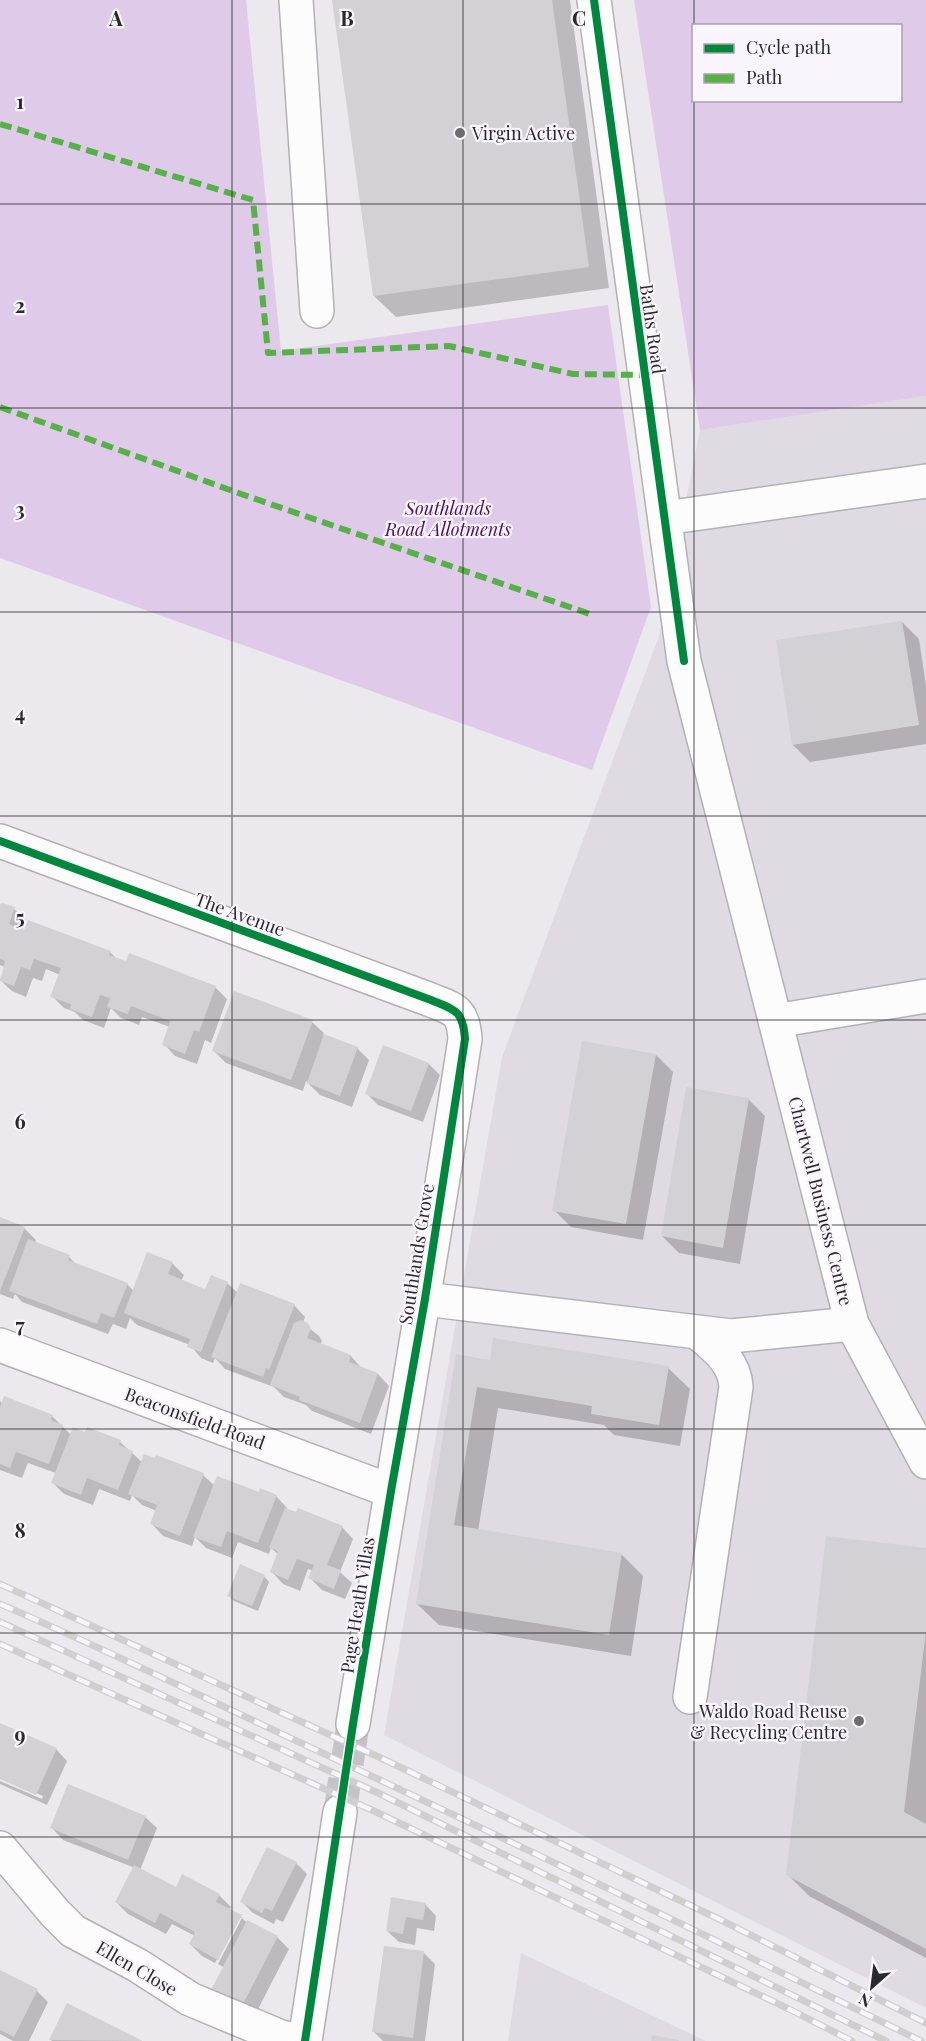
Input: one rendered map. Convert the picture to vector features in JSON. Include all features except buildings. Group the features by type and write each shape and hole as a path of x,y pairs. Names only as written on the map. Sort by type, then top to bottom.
{"street":[{"path":"296,0 317,311"},
{"name":"Baths Road","path":"594,0 684,662"},
{"path":"665,518 926,481"},
{"name":"Chartwell Business Centre","path":"425,1299 730,1336 852,1324 684,662"},
{"name":"The Avenue","path":"0,841 454,1009 464,1022"},
{"path":"775,1021 926,996"},
{"name":"Southlands Grove","path":"391,1491 425,1299 465,1039 464,1022"},
{"path":"852,1324 926,1462"},
{"path":"690,1697 736,1387 735,1373 716,1347 697,1332"},
{"name":"Beaconsfield Road","path":"0,1345 391,1491"},
{"name":"Page Heath Villas","path":"353,1724 391,1491"},
{"path":"305,2041 340,1812"},
{"name":"Ellen Close","path":"0,1848 73,1931 137,1965 190,1999 281,2037 305,2041"}],"shaded area":[{"path":"926,396 926,2008 384,1735 502,1057 659,636 700,430"},
{"path":"521,1953 706,2041 508,2041"}],"green space":[{"name":"Southlands Road Allotments","path":"0,0 246,0 281,351 608,305 651,607 592,770 0,558"},
{"path":"634,0 926,0 926,396 700,430"}],"tunnel":[{"path":"340,1812 353,1724"}],"railway":[{"path":"0,1584 383,1759 721,1920 926,2023"},
{"path":"0,1604 119,1657 468,1822 921,2041"},
{"path":"0,1622 376,1792 886,2041"},
{"path":"0,1644 374,1811 852,2041"}],"marked path":[{"path":"0,124 253,200 268,353 449,346 573,374 645,375"},
{"path":"0,407 244,495 590,614"}],"cycle path":[{"path":"594,0 684,661"},
{"path":"0,841 431,1000 456,1012 464,1029 465,1039 425,1299 353,1724 305,2041"}],"place":[{"name":"Virgin Active","path":"460,133"},
{"name":"Waldo Road Reuse & Recycling Centre","path":"859,1721"}]}
